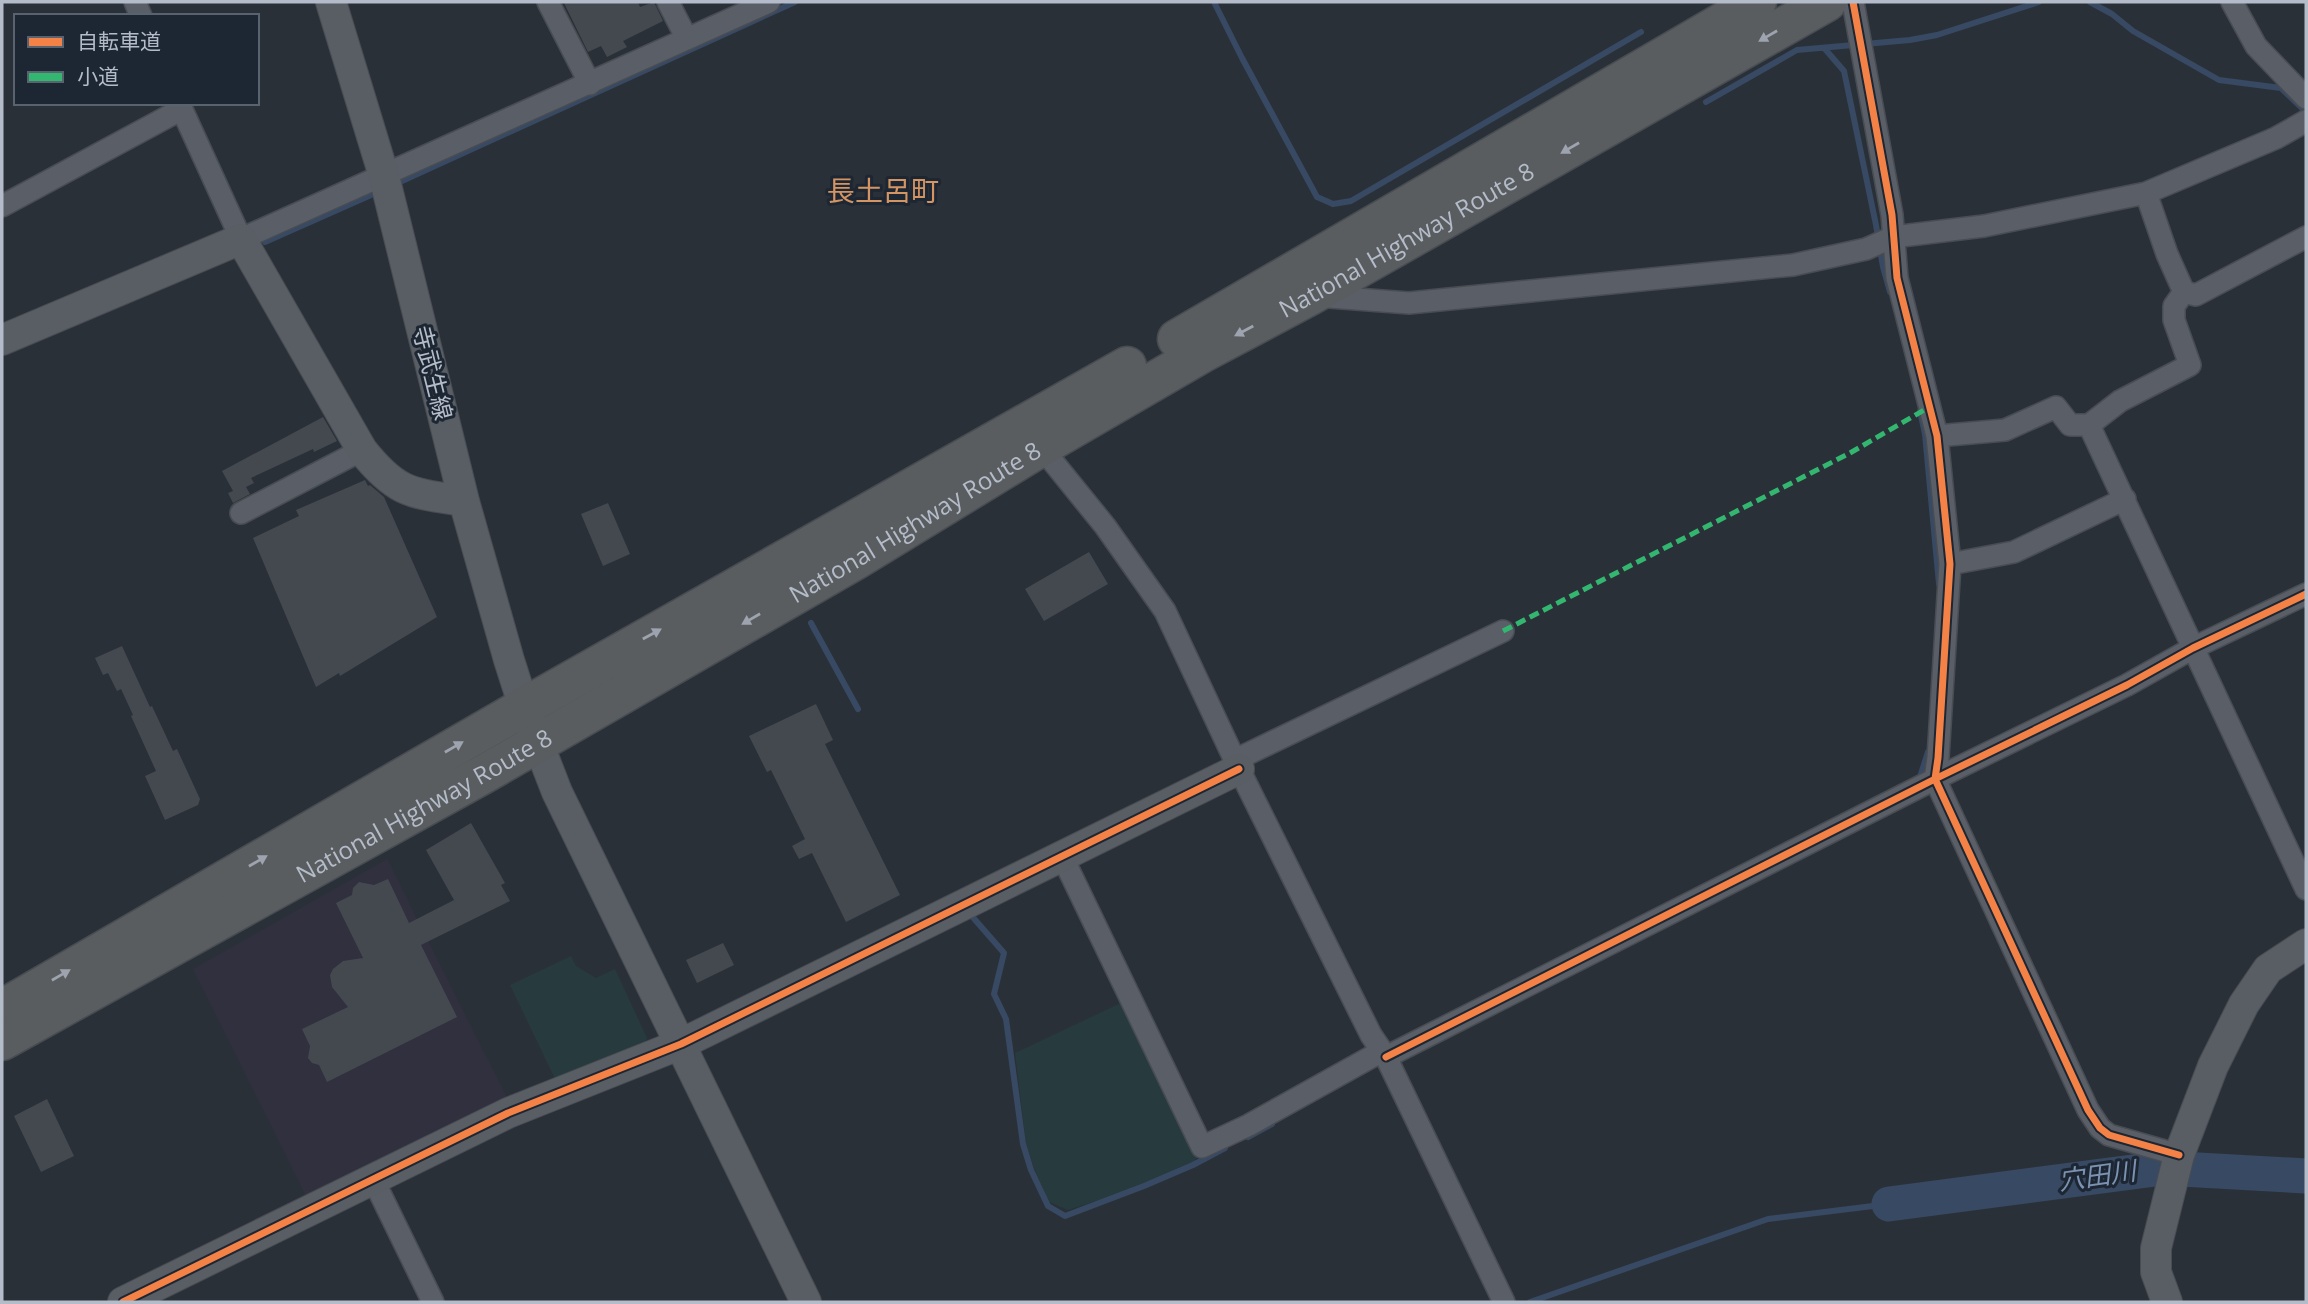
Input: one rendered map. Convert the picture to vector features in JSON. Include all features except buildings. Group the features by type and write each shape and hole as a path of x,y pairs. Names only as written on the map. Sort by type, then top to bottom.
{"highway":[{"name":"National Highway Route 8","path":"2,1009 524,706 1177,339 1757,2"},
{"name":"National Highway Route 8","path":"2,1041 537,742 856,560 1041,447 1201,354 1310,296 1827,2"}],"street":[{"name":"寺武生線","path":"331,2 384,176 464,501 537,742 557,792 806,1302"},
{"path":"548,2 590,84"},
{"path":"668,2 687,39"},
{"path":"2,340 384,176 769,2"},
{"path":"1853,2 1890,203 1897,278 1937,436 1950,564 1935,779 2083,1099 2100,1128 2119,1139 2179,1155"},
{"path":"2232,2 2256,46 2306,98"},
{"path":"2,206 181,106 241,239 362,450 387,479 412,493 464,501"},
{"path":"1310,296 1409,303 1793,265 1866,249 1893,237 1984,226 2146,193 2264,143 2306,121"},
{"path":"2146,193 2183,292"},
{"path":"2183,292 2196,295 2306,237"},
{"path":"1937,436 2005,430 2056,407 2070,425 2089,425 2120,401 2190,365 2174,320 2174,306 2183,292"},
{"path":"2089,425 2306,889"},
{"path":"1041,447 1105,526 1165,611 1237,764 1371,1035 1384,1054 1504,1302"},
{"path":"241,513 362,450"},
{"path":"1950,564 2014,552 2125,499"},
{"path":"1062,856 1202,1147 2127,685 2193,648 2306,594"},
{"path":"123,1302 508,1113 681,1044 1062,856 1237,764 1503,631"},
{"path":"2167,1302 2156,1272 2156,1248 2179,1155 2213,1066 2244,1004 2267,969 2306,944"},
{"path":"373,1179 433,1302"}],"shaded area":[{"path":"387,859 508,1100 307,1198 193,969"}],"green space":[{"path":"571,956 576,966 596,978 615,969 647,1038 645,1044 556,1081 510,985"},
{"path":"1125,1001 1198,1157 1192,1163 1128,1191 1068,1210 1049,1202 1034,1168 1026,1144 1015,1053"}],"waterway":[{"path":"402,181 795,2"},
{"path":"1214,2 1317,197 1333,204 1351,201 1641,32"},
{"path":"1706,102 1797,50 1937,35 2039,2"},
{"path":"2090,2 2112,14 2133,31 2219,80 2281,88 2306,112"},
{"path":"1825,49 1844,71 1890,292"},
{"path":"265,242 371,195"},
{"path":"1920,411 1925,434 1939,584"},
{"path":"811,623 858,709"},
{"path":"1916,779 1920,777 1928,752"},
{"path":"970,914 1004,953 994,994 1006,1019 1023,1144 1031,1170 1048,1206 1065,1216 1144,1186 1225,1148"},
{"path":"1248,1137 1272,1124"},
{"name":"穴田川","path":"1889,1204 2163,1168 2306,1176"},
{"path":"1530,1302 1768,1219 1889,1204"}],"marked path":[{"path":"1503,631 1850,453 1931,406"}],"cycle path":[{"path":"1853,2 1892,215 1897,278 1937,436 1950,564 1935,779 2088,1110 2100,1128 2109,1135 2179,1155"},
{"path":"1386,1057 1935,779 2127,685 2193,648 2306,594"},
{"path":"123,1302 508,1113 681,1044 1239,769"}],"district":[{"name":"長土呂町","path":"883,191"}]}
